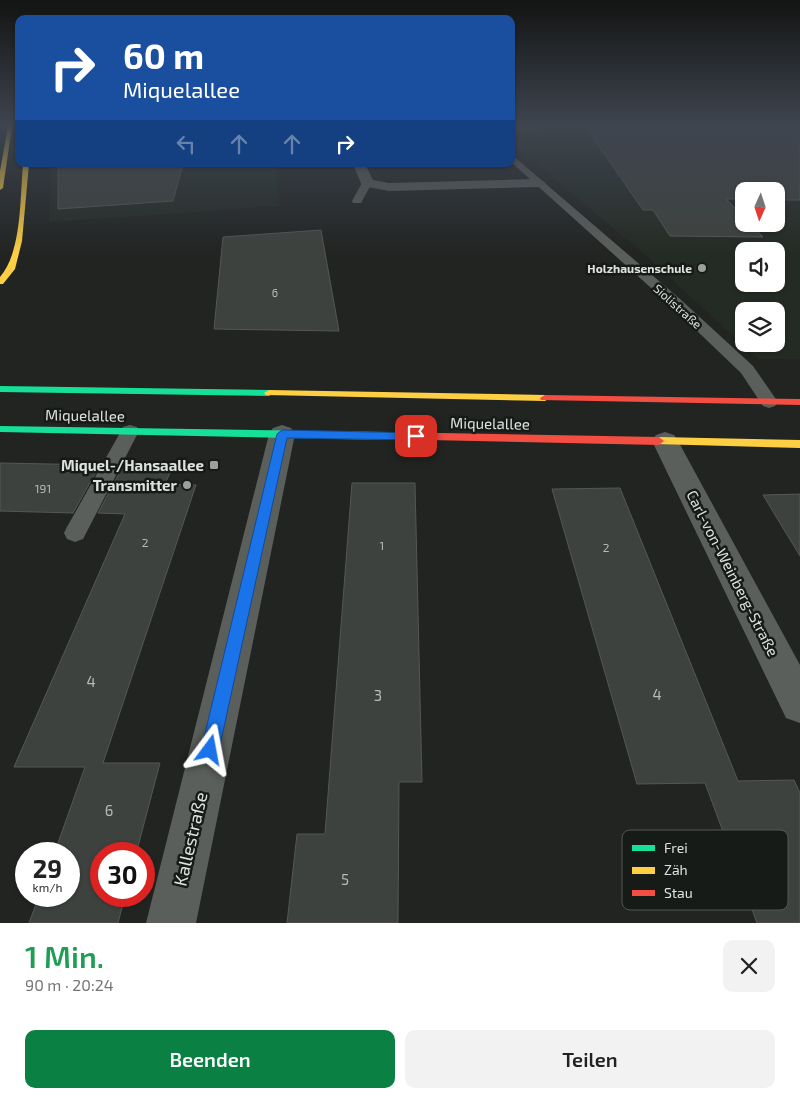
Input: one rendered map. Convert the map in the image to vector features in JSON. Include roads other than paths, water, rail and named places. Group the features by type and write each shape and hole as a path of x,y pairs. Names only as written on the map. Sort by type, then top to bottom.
{"main road":[{"path":"0,188 3,169"},
{"path":"0,282 11,269 19,241 26,169"},
{"name":"Miquelallee","path":"0,390 800,402"},
{"name":"Miquelallee","path":"0,429 800,444"}],"street":[{"path":"361,169 367,183 389,187 539,183"},
{"name":"Kallestraße","path":"171,923 282,434"},
{"name":"Carl-von-Weinberg-Straße","path":"665,441 800,704"}],"lane":[{"name":"Siolistraße","path":"524,169 675,302 747,370 769,402"},
{"path":"357,201 367,183"},
{"path":"75,533 130,431"}],"place":[{"name":"Holzhausenschule","path":"702,268"},
{"name":"Miquel-/Hansaallee","path":"214,465"},
{"name":"Transmitter","path":"187,485"}]}
